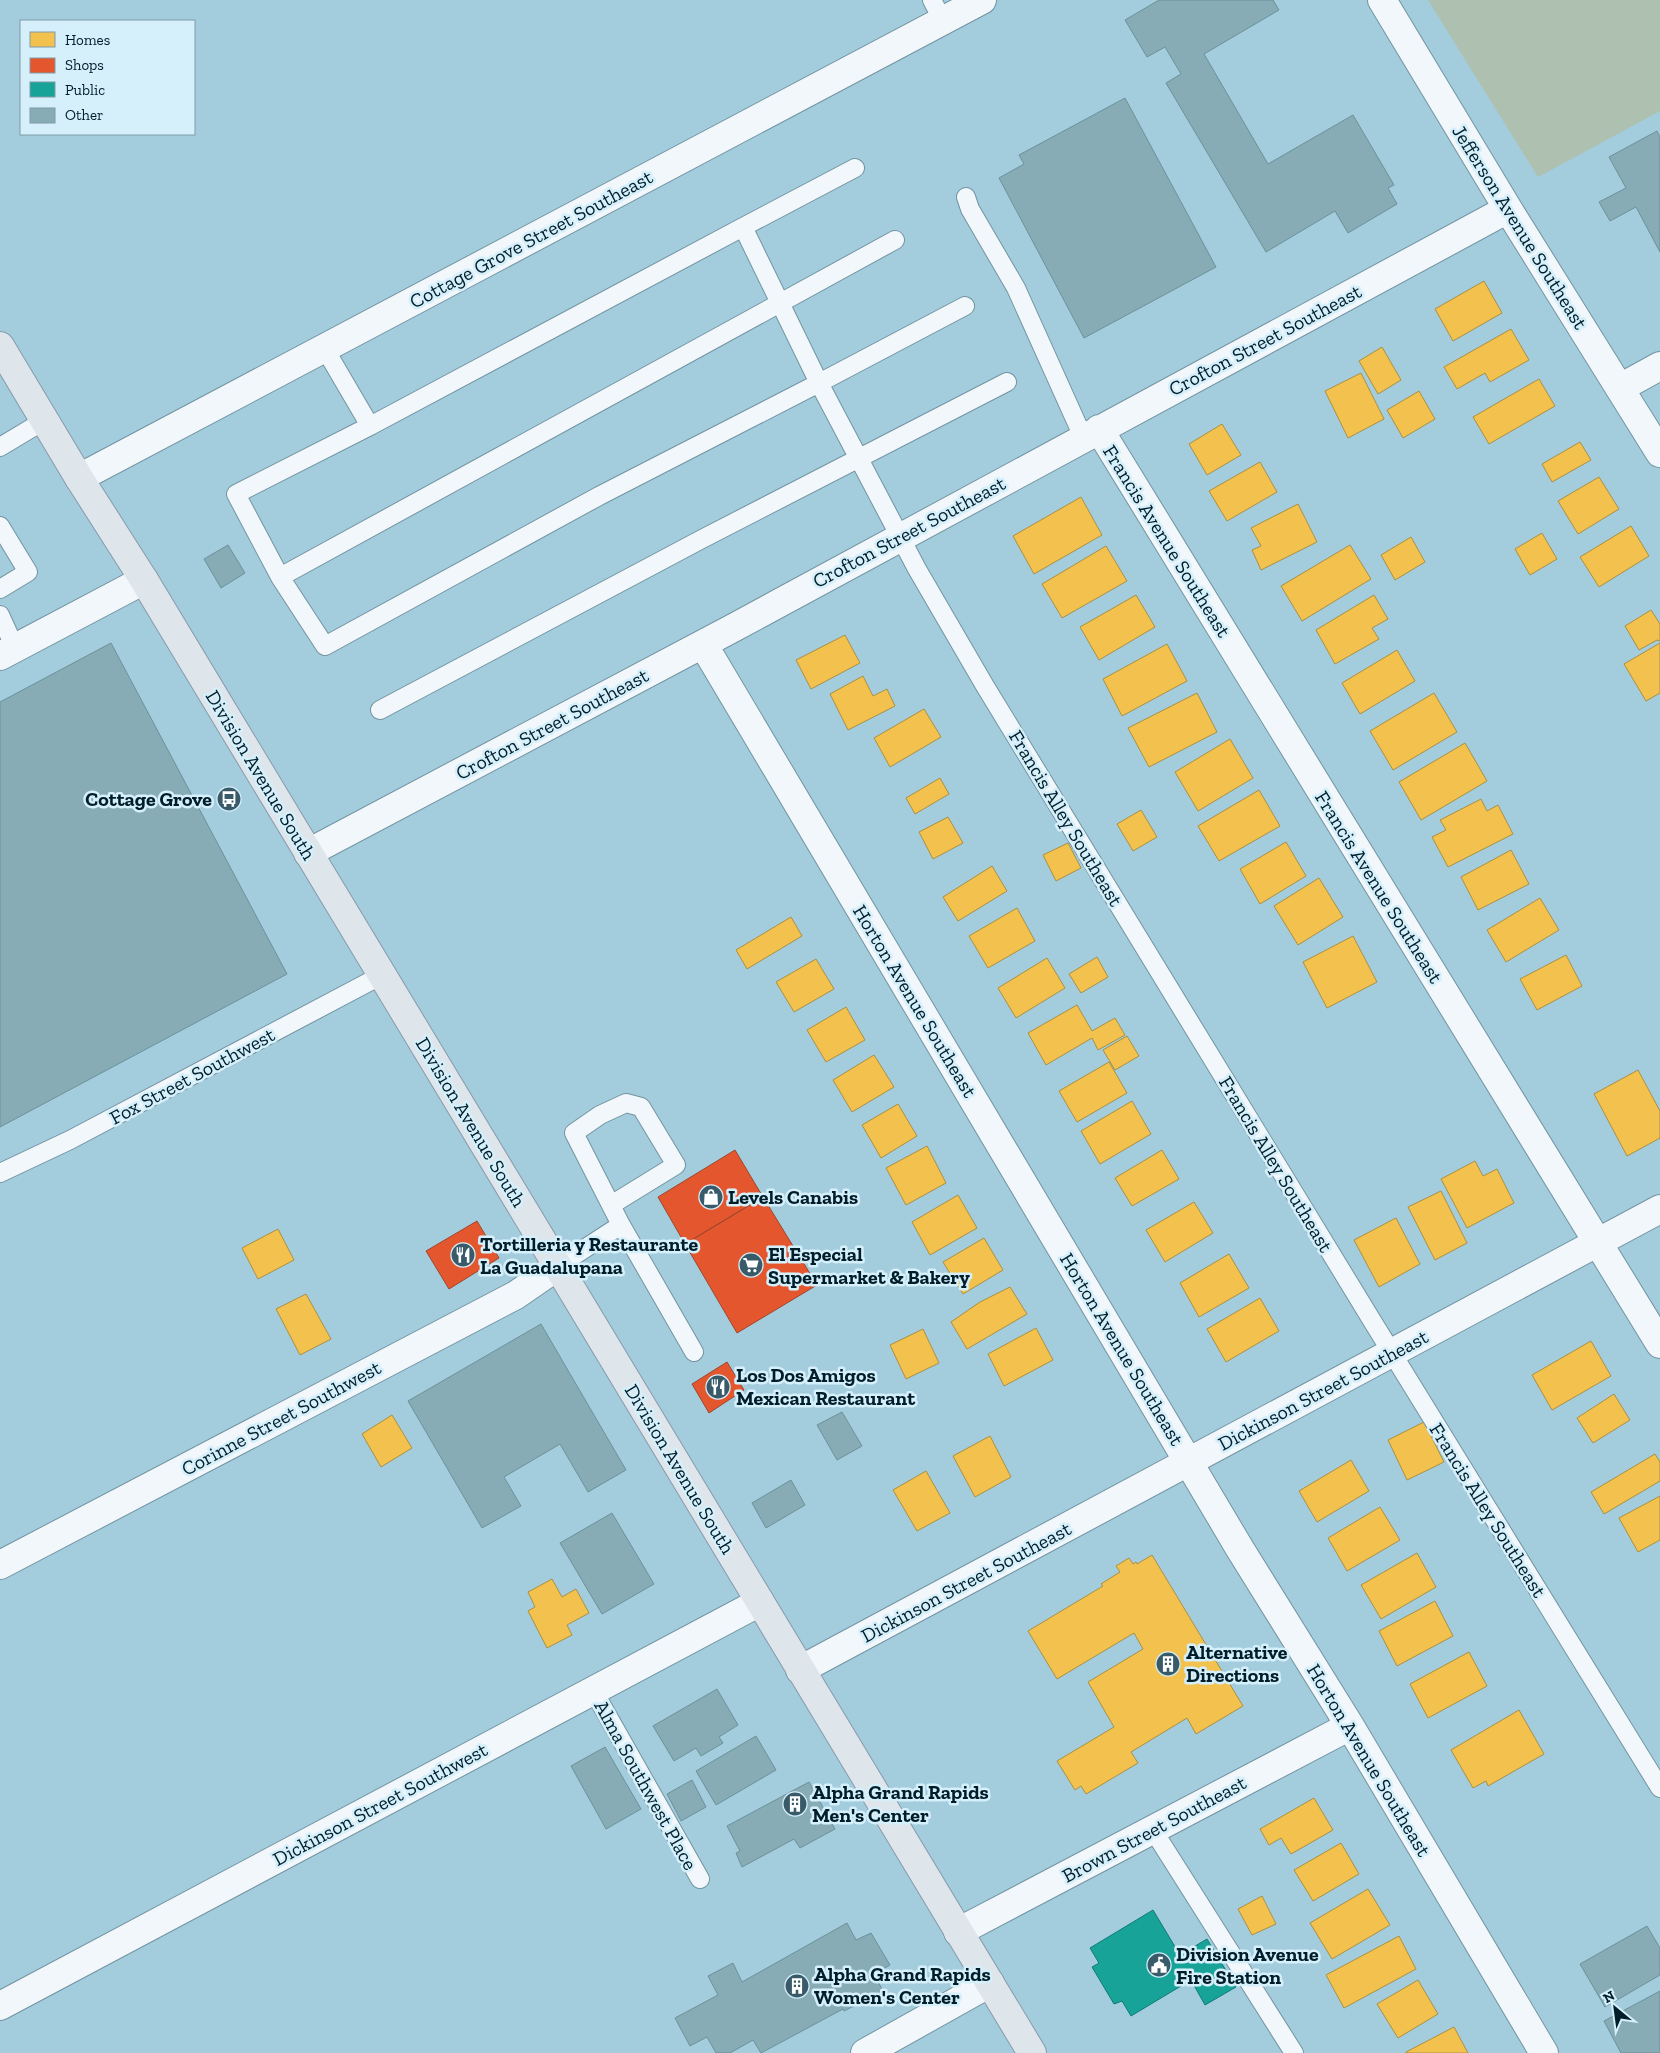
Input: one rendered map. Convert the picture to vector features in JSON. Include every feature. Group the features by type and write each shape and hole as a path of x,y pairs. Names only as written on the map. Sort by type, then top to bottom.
{"main road":[{"name":"Division Avenue South","path":"0,346 144,580 1032,2053"}],"street":[{"name":"Cottage Grove Street Southeast","path":"80,478 325,348 938,10 982,0"},
{"name":"Jefferson Avenue Southeast","path":"1382,0 1508,209 1660,453"},
{"name":"Crofton Street Southeast","path":"308,853 703,644 1508,209"},
{"path":"1620,388 1660,366"},
{"name":"Francis Avenue Southeast","path":"1091,433 1660,1344"},
{"path":"8,652 144,580"},
{"name":"Horton Avenue Southeast","path":"703,644 1240,1549 1350,1726 1544,2053"},
{"name":"Dickinson Street Southeast","path":"800,1670 1660,1209"},
{"name":"Corinne Street Southwest","path":"0,1565 516,1294 558,1266"},
{"name":"Dickinson Street Southwest","path":"0,2006 760,1602"},
{"name":"Brown Street Southeast","path":"958,1932 1350,1726"},
{"path":"865,2053 990,1983"}],"lane":[{"path":"855,168 370,426 236,494 280,577 325,646 599,496 965,306"},
{"path":"966,197 970,209 1016,288 1091,433"},
{"name":"Francis Alley Southeast","path":"743,227 819,383 901,536 917,570 985,686 1660,1788"},
{"path":"280,577 895,240"},
{"path":"325,348 370,426"},
{"path":"380,710 693,544 1008,382"},
{"path":"0,447 45,420"},
{"path":"0,526 28,572 0,589"},
{"path":"0,615 8,652"},
{"name":"Fox Street Southwest","path":"0,1173 70,1140 382,975"},
{"path":"611,1206 676,1165 641,1107 626,1103 600,1115 574,1133 611,1206 621,1225 694,1352"},
{"path":"558,1266 621,1225"},
{"name":"Alma Southwest Place","path":"593,1690 700,1879"},
{"path":"1153,1830 1294,2053"}],"green space":[{"path":"1428,0 1660,0 1660,111 1538,177"}],"building: Homes":[{"path":"1484,281 1502,313 1453,341 1435,309"},
{"path":"1511,329 1529,360 1490,382 1485,373 1457,389 1444,367"},
{"path":"1382,347 1401,380 1378,394 1359,361"},
{"path":"1361,373 1384,419 1348,438 1325,391"},
{"path":"1539,379 1555,406 1489,444 1473,417"},
{"path":"1419,391 1435,419 1403,438 1387,410"},
{"path":"1222,424 1241,455 1207,475 1189,444"},
{"path":"1580,442 1591,460 1552,482 1542,464"},
{"path":"1260,462 1277,492 1227,521 1209,491"},
{"path":"1599,477 1619,509 1578,534 1558,501"},
{"path":"1081,497 1102,535 1034,574 1013,536"},
{"path":"1298,504 1317,542 1261,570 1252,550 1261,546 1251,528"},
{"path":"1631,526 1649,556 1599,587 1580,557"},
{"path":"1542,533 1557,559 1530,575 1515,549"},
{"path":"1411,537 1425,562 1395,580 1381,555"},
{"path":"1350,545 1371,579 1302,621 1281,586"},
{"path":"1106,546 1127,581 1062,618 1042,584"},
{"path":"1136,595 1155,627 1099,660 1080,627"},
{"path":"1374,595 1388,619 1372,628 1379,639 1335,664 1316,630"},
{"path":"1651,610 1660,624 1660,641 1657,640 1639,650 1625,626"},
{"path":"845,635 860,663 811,689 796,660"},
{"path":"1660,643 1660,693 1646,701 1624,664"},
{"path":"1167,644 1187,681 1122,716 1103,679"},
{"path":"1397,650 1415,681 1360,714 1342,683"},
{"path":"863,676 873,696 887,689 895,706 848,730 830,694"},
{"path":"1197,693 1217,732 1149,767 1128,728"},
{"path":"1434,693 1457,732 1393,770 1370,731"},
{"path":"924,709 941,737 890,767 874,738"},
{"path":"1230,739 1253,778 1198,811 1175,772"},
{"path":"1465,743 1487,781 1421,820 1399,782"},
{"path":"940,778 949,794 915,814 906,798"},
{"path":"1259,790 1280,826 1219,861 1198,826"},
{"path":"1481,799 1487,811 1498,805 1513,834 1448,867 1432,837 1446,830 1440,820"},
{"path":"1141,810 1157,837 1133,851 1117,824"},
{"path":"948,817 963,843 933,859 919,832"},
{"path":"1286,842 1306,876 1260,904 1240,869"},
{"path":"1068,843 1081,868 1056,881 1043,855"},
{"path":"1511,850 1529,884 1478,910 1461,877"},
{"path":"992,866 1007,891 958,921 943,897"},
{"path":"1319,878 1343,917 1298,945 1274,906"},
{"path":"1540,898 1559,930 1506,962 1487,930"},
{"path":"1017,908 1035,941 988,968 969,936"},
{"path":"791,917 802,936 747,969 736,950"},
{"path":"1353,936 1377,982 1327,1008 1303,962"},
{"path":"1566,955 1582,986 1537,1010 1520,979"},
{"path":"1097,957 1108,977 1081,993 1069,974"},
{"path":"1047,958 1065,988 1016,1018 998,988"},
{"path":"816,959 834,989 794,1012 776,982"},
{"path":"1077,1005 1092,1031 1115,1018 1125,1035 1098,1050 1092,1038 1046,1065 1028,1033"},
{"path":"846,1007 865,1040 826,1062 807,1030"},
{"path":"1127,1036 1139,1056 1115,1070 1103,1050"},
{"path":"874,1055 894,1087 852,1112 833,1080"},
{"path":"1109,1062 1127,1093 1077,1122 1059,1091"},
{"path":"1638,1070 1660,1111 1660,1138 1627,1156 1594,1094"},
{"path":"1132,1101 1151,1134 1100,1164 1081,1131"},
{"path":"898,1104 917,1136 881,1158 862,1125"},
{"path":"927,1146 946,1183 906,1205 886,1168"},
{"path":"1162,1150 1179,1179 1132,1206 1115,1178"},
{"path":"1475,1161 1483,1176 1497,1169 1514,1203 1467,1228 1441,1179"},
{"path":"1441,1191 1467,1243 1435,1260 1408,1207"},
{"path":"958,1195 977,1228 930,1255 912,1222"},
{"path":"1194,1202 1213,1233 1165,1262 1146,1230"},
{"path":"1396,1218 1420,1264 1379,1287 1354,1240"},
{"path":"278,1229 294,1260 258,1279 242,1248"},
{"path":"984,1238 1003,1270 963,1294 943,1262"},
{"path":"1229,1254 1249,1288 1199,1317 1180,1283"},
{"path":"1010,1287 1027,1314 967,1349 951,1322 980,1302"},
{"path":"306,1294 331,1339 300,1355 276,1309"},
{"path":"1260,1298 1279,1331 1226,1362 1207,1329"},
{"path":"1036,1328 1053,1360 1004,1386 988,1354"},
{"path":"923,1329 939,1363 906,1379 890,1345"},
{"path":"1591,1341 1611,1376 1552,1410 1532,1375"},
{"path":"1614,1394 1630,1420 1593,1443 1577,1418"},
{"path":"392,1415 412,1448 381,1467 362,1434"},
{"path":"1424,1422 1444,1462 1407,1480 1388,1440"},
{"path":"990,1436 1011,1477 975,1497 953,1456"},
{"path":"1655,1454 1660,1462 1660,1481 1604,1514 1591,1492"},
{"path":"1351,1460 1369,1491 1317,1522 1299,1491"},
{"path":"926,1471 950,1513 917,1531 893,1490"},
{"path":"1660,1496 1660,1540 1638,1552 1619,1518"},
{"path":"1380,1507 1400,1540 1347,1571 1328,1538"},
{"path":"1417,1553 1436,1587 1381,1619 1361,1585"},
{"name":"Alternative Directions","path":"1152,1555 1243,1706 1196,1734 1187,1718 1131,1752 1138,1763 1086,1794 1081,1786 1075,1790 1057,1761 1114,1727 1088,1682 1143,1649 1134,1633 1057,1679 1028,1631 1103,1586 1101,1584 1120,1572 1116,1566 1129,1558 1133,1564 1136,1562 1137,1564"},
{"path":"552,1579 562,1597 576,1589 589,1613 567,1625 572,1635 547,1648 528,1611 535,1607 528,1592"},
{"path":"1435,1601 1453,1636 1397,1666 1379,1631"},
{"path":"1469,1652 1487,1686 1428,1718 1410,1684"},
{"path":"1519,1710 1544,1754 1488,1786 1486,1781 1473,1788 1451,1750"},
{"path":"1314,1798 1333,1830 1291,1854 1281,1838 1269,1845 1260,1829"},
{"path":"1341,1843 1359,1874 1313,1901 1294,1870"},
{"path":"1368,1889 1390,1925 1332,1959 1310,1923"},
{"path":"1262,1896 1276,1924 1252,1935 1238,1909"},
{"path":"1399,1936 1416,1969 1344,2008 1326,1975"},
{"path":"1418,1980 1438,2014 1398,2038 1377,2004"},
{"path":"1454,2027 1468,2053 1406,2053 1406,2052"}],"building: Shops":[{"name":"Levels Canabis","path":"735,1150 763,1197 685,1244 658,1197"},
{"name":"El Especial Supermarket & Bakery","path":"763,1197 817,1285 737,1333 685,1244"},
{"name":"Tortilleria y Restaurante La Guadalupana","path":"477,1221 499,1258 449,1289 426,1251"},
{"name":"Los Dos Amigos Mexican Restaurant","path":"727,1362 744,1390 709,1413 692,1384"}],"building: Public":[{"name":"Division Avenue Fire Station","path":"1153,1910 1180,1955 1207,1939 1236,1987 1205,2005 1191,1980 1131,2016 1122,2001 1114,2004 1092,1967 1099,1963 1090,1948"}],"building: Other":[{"path":"1159,0 1273,0 1279,10 1204,54 1268,164 1353,115 1394,185 1388,188 1397,204 1348,233 1335,211 1266,252 1166,83 1181,74 1165,47 1147,57 1125,20"},
{"path":"1125,98 1216,267 1084,338 999,178 1024,164 1019,155"},
{"path":"1657,131 1660,137 1660,252 1636,207 1610,221 1599,202 1626,188 1609,157"},
{"path":"228,545 245,573 221,588 204,559"},
{"path":"111,643 287,974 0,1127 0,702"},
{"path":"541,1324 626,1470 588,1492 560,1444 504,1477 521,1506 482,1528 408,1401"},
{"path":"842,1412 862,1446 837,1460 817,1425"},
{"path":"791,1480 805,1505 766,1528 752,1503"},
{"path":"612,1513 654,1584 602,1614 560,1543"},
{"path":"717,1689 738,1725 719,1737 723,1743 701,1756 696,1748 674,1761 653,1726"},
{"path":"756,1736 776,1770 716,1805 696,1771"},
{"path":"605,1747 641,1809 606,1829 571,1766"},
{"path":"692,1780 706,1807 681,1821 667,1794"},
{"name":"Alpha Grand Rapids Men's Center","path":"809,1782 835,1829 800,1848 794,1839 742,1867 736,1853 740,1851 727,1826"},
{"name":"Alpha Grand Rapids Women's Center","path":"847,1923 856,1940 871,1933 890,1965 874,1974 883,1991 861,2005 860,2003 844,2011 843,2009 761,2053 753,2040 730,2053 716,2053 707,2037 690,2046 675,2018 718,1995 708,1976 733,1963 742,1982"},
{"path":"1647,1926 1660,1948 1660,1975 1605,2007 1580,1964"},
{"path":"1660,1991 1660,2053 1621,2053 1604,2021"}],"place":[{"name":"Cottage Grove","path":"229,799"},
{"name":"Levels Canabis","path":"711,1197"},
{"name":"Tortilleria y Restaurante La Guadalupana","path":"463,1255"},
{"name":"El Especial Supermarket & Bakery","path":"751,1265"},
{"name":"Los Dos Amigos Mexican Restaurant","path":"718,1387"},
{"name":"Alternative Directions","path":"1168,1664"},
{"name":"Alpha Grand Rapids Men's Center","path":"795,1804"},
{"name":"Division Avenue Fire Station","path":"1159,1965"},
{"name":"Alpha Grand Rapids Women's Center","path":"797,1986"}]}
